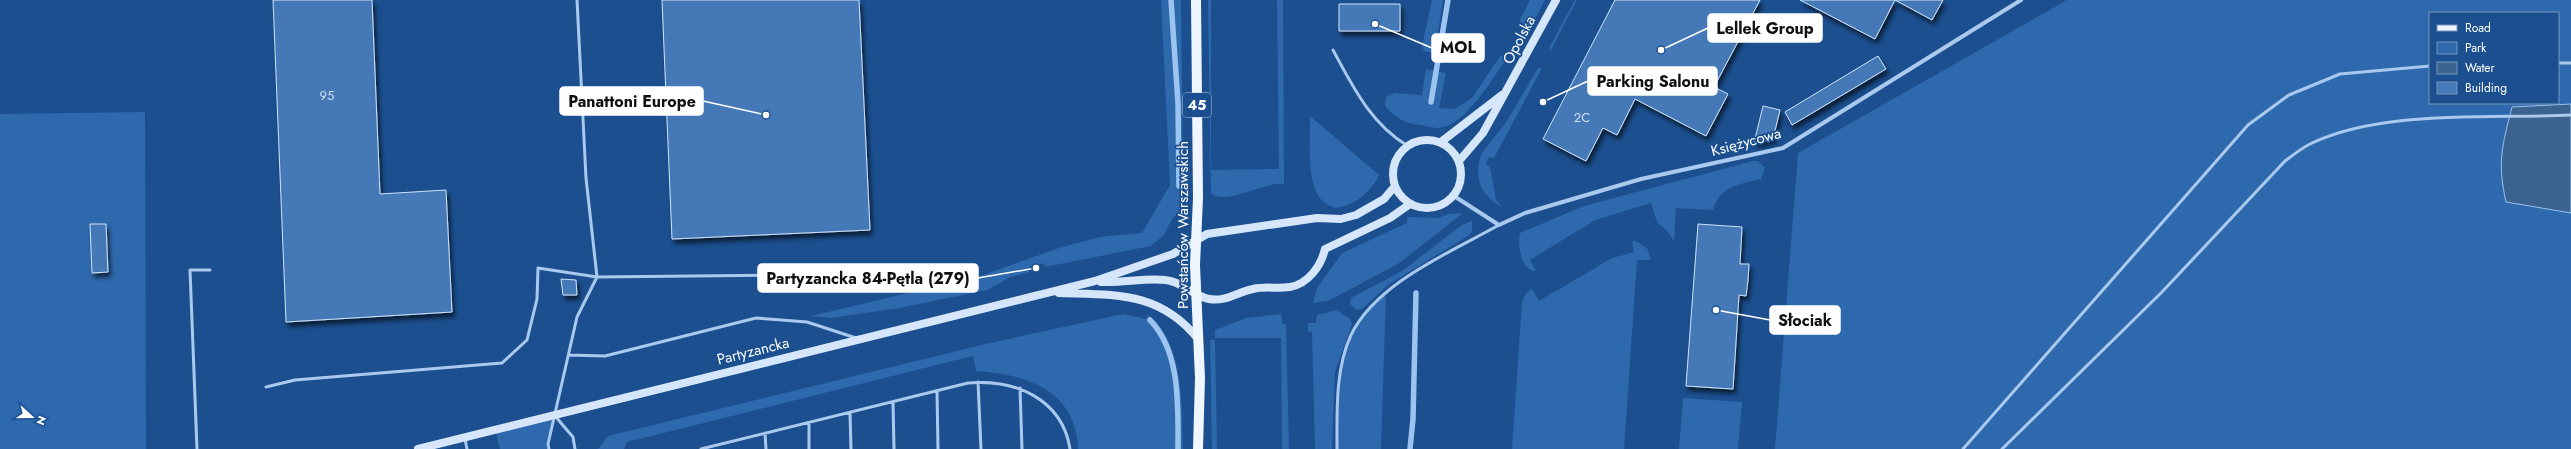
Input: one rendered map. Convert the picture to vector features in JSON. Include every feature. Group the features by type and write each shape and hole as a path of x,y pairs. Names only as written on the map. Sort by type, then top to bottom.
{"main road":[{"name":"Powstańców Warszawskich","path":"1196,0 1198,192 1196,295 1200,342 1198,449"},
{"name":"Opolska","path":"1459,161 1483,133 1556,0"},
{"name":"Opolska","path":"1442,142 1505,92"},
{"path":"1424,140 1442,142 1455,153 1459,161 1461,179 1454,196 1438,207 1424,208 1410,204 1395,186 1393,168 1401,152 1408,146 1424,140"},
{"name":"Partyzancka","path":"418,449 1048,292 1095,282 1144,266 1182,250 1207,234 1317,218 1341,219 1356,216 1384,199 1395,186"},
{"path":"1196,295 1217,300 1254,288 1290,287 1298,284 1317,268 1325,249 1390,218 1410,204"},
{"name":"Partyzancka","path":"1095,282 1119,283 1165,280 1181,284 1196,295"},
{"path":"1048,292 1119,296 1156,304 1192,331 1200,342"}],"street":[{"name":"Księżycowa","path":"1499,225 1525,214 1640,179 1783,148 2021,0"},
{"path":"1454,196 1499,225"}],"lane":[{"path":"549,449 548,444 554,414 577,317 597,277 586,178 578,0"},
{"path":"1333,50 1365,107 1384,129 1408,146"},
{"path":"2559,63 2571,63"},
{"path":"1963,449 2248,125 2289,95 2340,74 2429,66"},
{"path":"2002,449 2162,292 2285,161 2309,145 2334,134 2369,126 2422,120 2571,115"},
{"path":"1337,449 1337,400 1342,367 1350,336 1361,319 1386,293 1415,273 1499,225"},
{"path":"266,387 296,380 502,363 527,340 537,299 538,268 597,277 870,274 913,268"},
{"path":"197,449 190,270 210,270"},
{"path":"569,355 605,356 756,318 807,322 860,340"},
{"path":"978,382 980,449"},
{"path":"701,449 978,382 998,383 1020,388 1030,393 1057,416 1067,436 1070,449"},
{"path":"1020,388 1022,449"},
{"path":"937,391 938,449"},
{"path":"893,402 894,449"},
{"path":"850,412 851,449"},
{"path":"554,414 573,437 575,449"},
{"path":"809,423 809,449"},
{"path":"765,433 766,449"},
{"path":"464,437 467,449"},
{"path":"723,444 723,449"}],"green space":[{"path":"1161,0 1181,0 1183,185 1181,209 1172,219 1164,235 1151,246 1045,267 1044,263 1029,267 1029,272 1010,277 987,290 899,308 831,318 811,316 980,276 1059,248 1100,237 1142,233 1170,185"},
{"path":"1208,0 1211,0 1211,170 1279,169 1277,0 1283,0 1284,184 1267,186 1227,197 1218,197 1211,194"},
{"path":"1432,0 1443,0 1435,53 1424,51 1422,46"},
{"path":"1530,0 1545,0 1530,28 1519,21"},
{"path":"1575,0 1577,0 1551,50 1549,48"},
{"path":"2067,0 2571,0 2571,104 2512,107 2507,202 2571,213 2571,449 1775,449 1798,153"},
{"path":"1501,55 1506,59 1486,89 1459,119 1449,125 1437,128 1406,122 1393,114 1385,106 1386,97 1395,93 1422,95 1426,69 1446,73 1439,108 1455,109 1472,98"},
{"path":"1538,68 1542,68 1494,158 1489,157 1486,164 1490,167 1496,200 1502,207 1488,197 1483,191 1478,177 1479,161 1482,153 1507,121"},
{"path":"145,112 146,449 0,449 0,114"},
{"path":"1310,116 1379,175 1362,197 1350,204 1336,208 1325,203 1318,194 1313,183 1310,155"},
{"path":"1753,161 1758,161 1765,168 1761,179 1732,187 1720,196 1713,210 1676,208 1674,242 1670,234 1657,222 1651,203 1595,220 1530,260 1536,271 1527,267 1521,256 1519,244 1520,233 1584,206"},
{"path":"1463,213 1398,264 1328,301 1313,303 1317,288 1342,253 1407,223 1407,217 1438,218 1449,214"},
{"path":"1472,221 1472,232 1468,236 1389,284 1362,309 1357,310 1350,304 1351,298 1402,271 1462,225"},
{"path":"1634,240 1647,248 1651,260 1637,260 1624,449 1512,449 1522,302 1526,293 1532,289 1539,301 1612,258 1634,252 1632,242"},
{"path":"1386,293 1381,449 1337,449 1338,392 1342,363 1346,349 1358,324"},
{"path":"1337,310 1350,319 1352,324 1335,372 1332,449 1315,449 1312,332 1308,331 1308,323 1316,323 1317,315"},
{"path":"1123,314 1146,319 1148,315 1160,327 1169,341 1175,358 1179,377 1183,449 1078,449 1075,429 1068,412 1058,399 1045,389 1030,381 1013,376 976,371 973,356 627,442 624,449 598,449 608,436 990,343"},
{"path":"1281,314 1283,324 1286,324 1289,449 1282,449 1281,338 1215,338 1215,330 1246,318"},
{"path":"1215,338 1217,449 1212,449 1210,340 1215,340"},
{"path":"1683,398 1742,402 1738,449 1679,449"},
{"path":"554,415 548,444 549,449 500,449 495,429"}],"water":[{"path":"2571,104 2571,213 2506,202 2501,164 2503,144 2512,107"}],"building":[{"path":"273,0 372,0 380,194 446,190 452,312 286,322"},
{"path":"662,0 859,0 870,230 672,239"},
{"path":"1615,0 1760,0 1714,87 1728,94 1706,136 1635,99 1617,135 1603,128 1586,161 1543,139"},
{"path":"1800,0 1895,0 1875,39"},
{"path":"1895,0 1943,0 1932,20"},
{"path":"1339,4 1400,4 1400,31 1339,31"},
{"path":"1878,56 1886,69 1792,125 1785,112"},
{"path":"1763,106 1780,110 1773,139 1754,143"},
{"path":"90,224 106,224 108,272 92,273"},
{"path":"1698,224 1742,227 1740,264 1749,264 1746,296 1739,295 1733,389 1686,386"},
{"path":"561,279 576,280 577,295 563,295"}],"waterway":[{"path":"1171,0 1178,103 1179,186"},
{"path":"1431,102 1448,0"},
{"path":"1410,449 1413,419 1416,293"},
{"path":"1150,320 1160,333 1167,348 1176,381 1178,449"}],"place":[{"name":"MOL","path":"1375,24"},
{"name":"Lellek Group","path":"1661,50"},
{"name":"Parking Salonu","path":"1543,102"},
{"name":"Panattoni Europe","path":"766,115"},
{"name":"Partyzancka 84-Pętla (279)","path":"1036,268"},
{"name":"Słociak","path":"1716,310"}]}
